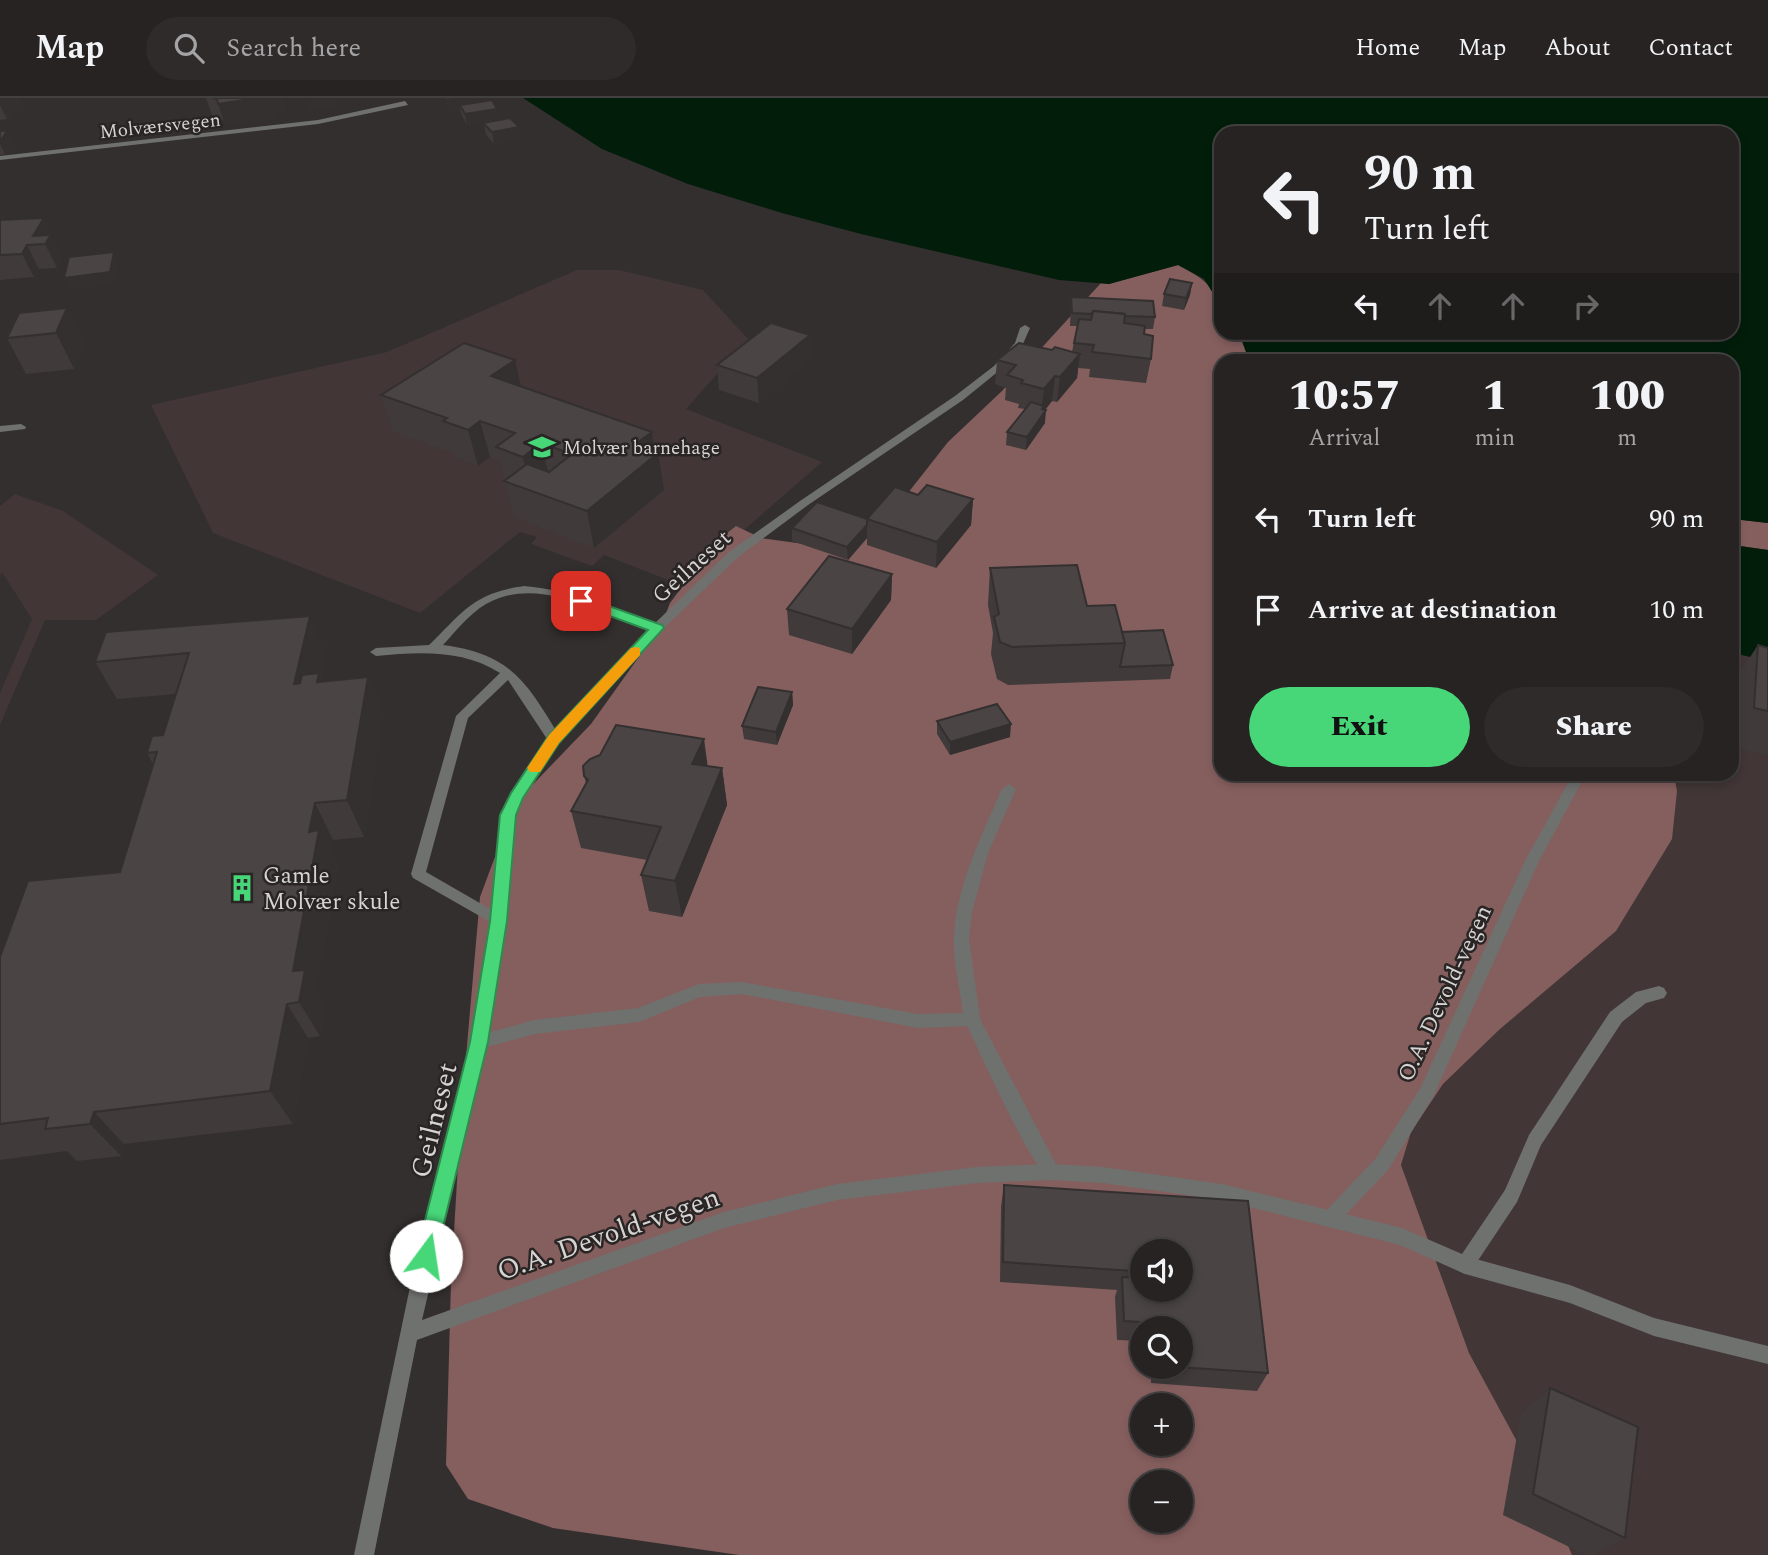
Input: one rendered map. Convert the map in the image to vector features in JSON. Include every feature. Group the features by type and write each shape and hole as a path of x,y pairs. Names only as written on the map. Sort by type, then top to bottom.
{"street":[{"name":"Molværsvegen","path":"0,158 318,122 405,103"},
{"name":"Geilneset","path":"411,1333 420,1282 479,1042 499,921 508,815 516,797 554,739 657,628 733,555 804,503 959,398 997,368 1019,344 1025,328"},
{"path":"0,429 21,427"},
{"path":"432,649 482,601 510,590 556,592 657,628"},
{"path":"376,652 420,647 468,654 508,673 554,739"},
{"path":"499,921 418,874 462,716 508,673"},
{"name":"O.A. Devold-vegen","path":"1331,1218 1382,1164 1427,1092 1532,861 1575,781"},
{"path":"1009,789 981,853 965,912 961,939 972,1019 1051,1172"},
{"name":"Geilneset","path":"479,1042 535,1027 639,1015 699,991 742,988 918,1021 972,1019"},
{"path":"1465,1265 1511,1196 1535,1140 1616,1017 1642,998 1659,993"},
{"name":"O.A. Devold-vegen","path":"411,1333 724,1220 837,1192 977,1175 1051,1172 1103,1175 1222,1192 1331,1218 1402,1237 1465,1265 1570,1294 1654,1327 1768,1355"},
{"path":"365,1555 411,1333"}],"shaded area":[{"path":"523,98 1768,98 1768,523 1739,520 1739,354 1247,354 1242,340 1739,340 1739,126 1214,126 1214,295 1204,279 1178,265 1109,284 1059,280 861,234 688,184 602,149"},
{"path":"1178,265 1200,278 1214,293 1214,340 1242,340 1247,354 1214,354 1214,781 1675,781 1677,791 1672,839 1616,931 1500,1029 1443,1084 1411,1132 1401,1165 1469,1353 1552,1506 1572,1555 739,1555 553,1528 468,1499 446,1465 451,1282 461,1114 480,897 515,803 591,724 661,626 670,603 715,543 736,526 761,538 819,546 893,512 948,442 1002,391 1101,283 1109,284"},
{"path":"577,270 619,270 703,290 748,339 686,409 822,462 681,585 604,555 592,566 531,544 537,537 520,532 420,613 213,533 151,405 387,352"},
{"path":"15,494 63,511 158,575 96,620 45,620 0,725 0,506"},
{"path":"1739,520 1768,523 1768,550 1739,546"},
{"path":"1739,546 1768,550 1768,661 1739,654"},
{"path":"1739,654 1768,661 1768,1555 1572,1555 1552,1506 1469,1353 1401,1165 1411,1132 1443,1084 1500,1029 1677,791 1675,781 1739,781"}],"building":[{"path":"213,98 257,98 218,104 217,99"},
{"path":"492,100 497,109 465,114 460,105"},
{"path":"510,118 519,127 492,132 483,123"},
{"path":"0,131 7,131 0,142"},
{"path":"44,218 33,236 51,235 45,244 27,245 22,254 0,255 0,220"},
{"path":"114,252 110,272 64,278 69,257"},
{"path":"1170,279 1192,283 1186,298 1164,294"},
{"path":"1071,297 1153,301 1155,317 1093,311 1092,314 1072,313"},
{"path":"67,308 56,333 7,338 19,313"},
{"path":"1093,311 1125,314 1124,323 1145,326 1144,334 1153,336 1151,359 1092,352 1094,345 1074,343 1079,319 1091,320"},
{"path":"771,323 810,335 757,378 717,365"},
{"path":"464,343 515,360 491,376 652,432 638,442 640,447 658,453 587,511 504,481 527,464 549,472 572,454 541,443 523,457 496,447 515,433 480,421 468,430 443,421 447,418 381,395"},
{"path":"1019,343 1052,350 1055,347 1080,354 1060,377 1055,376 1044,389 1021,383 1023,380 1007,375 1016,365 997,360"},
{"path":"1031,402 1044,406 1042,409 1046,410 1027,437 1007,432"},
{"path":"927,485 973,499 937,542 867,519 895,487 918,495"},
{"path":"817,502 867,519 867,525 847,547 792,528"},
{"path":"829,556 892,574 852,629 787,609"},
{"path":"1077,565 1087,606 1115,605 1125,643 1012,647 1000,642 994,617 999,614 990,568"},
{"name":"Gamle Molvær skule","path":"310,616 294,684 300,683 302,675 319,673 317,682 368,677 347,800 315,803 309,832 319,830 293,971 305,970 299,1002 287,1004 270,1091 94,1112 90,1124 45,1129 48,1118 0,1124 0,957 28,881 120,872 157,752 147,753 152,736 163,735 189,653 95,662 106,632"},
{"path":"1163,630 1173,665 1120,667 1125,643 1122,632"},
{"path":"1758,645 1768,648 1768,711 1754,708"},
{"path":"758,687 792,692 776,732 742,726"},
{"path":"997,704 1011,724 950,742 937,721"},
{"path":"616,725 704,739 692,764 722,768 675,881 641,875 661,827 571,811 588,780 584,776 583,766 600,755"},
{"path":"1004,1185 1248,1201 1268,1373 1193,1368 1193,1316 1130,1316 1130,1321 1124,1321 1122,1277 1130,1277 1130,1302 1193,1302 1193,1239 1130,1239 1130,1271 1003,1262"},
{"path":"1550,1388 1638,1427 1625,1538 1533,1494"}],"slow traffic":[{"path":"535,768 554,739 636,652"}],"place":[{"name":"Molvær barnehage","path":"542,447"},
{"name":"Gamle Molvær skule","path":"242,888"}],"route":[{"path":"426,1256 479,1042 499,921 508,815 516,797 554,739 657,628 581,601"}]}
